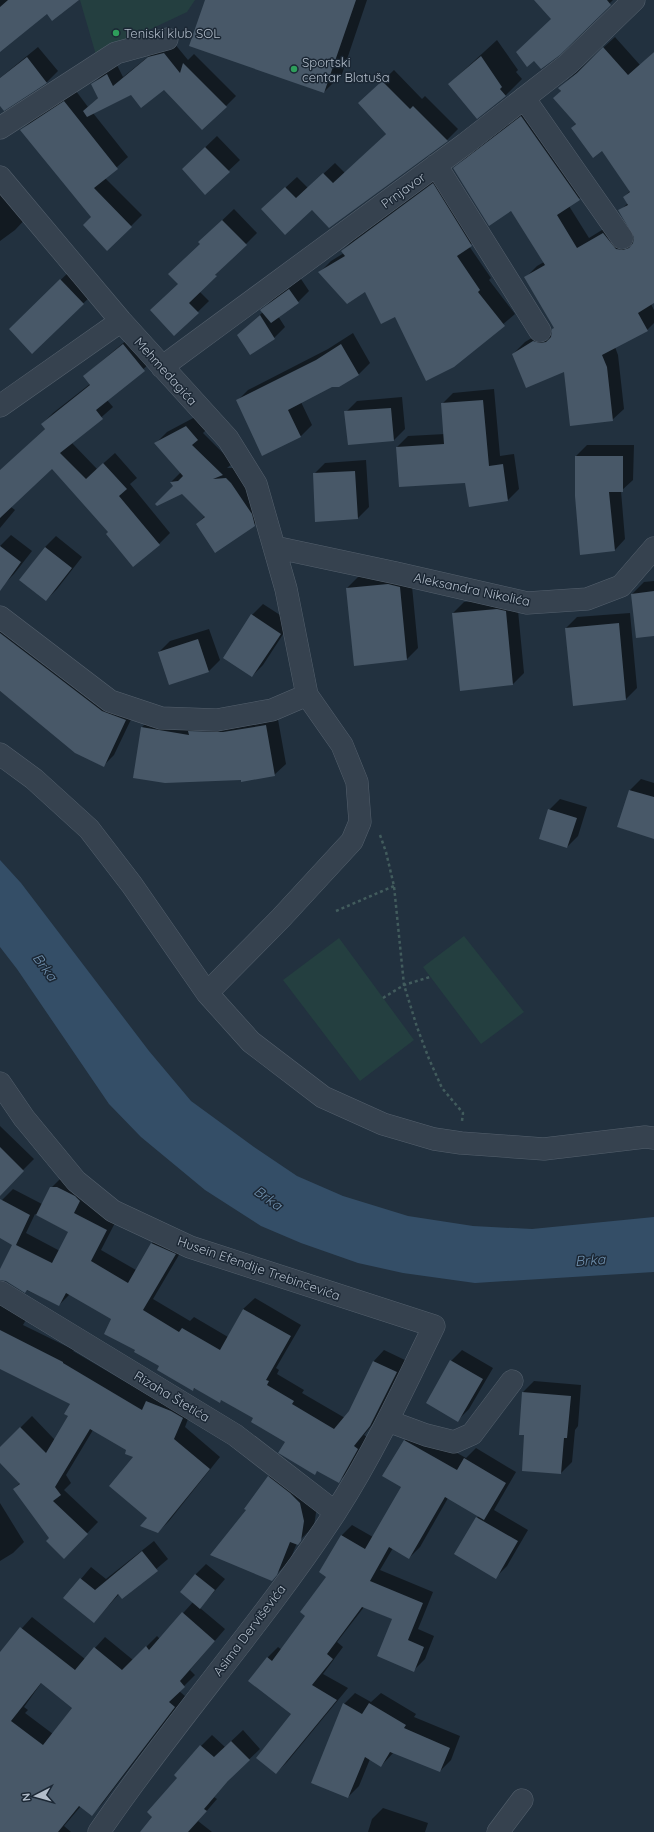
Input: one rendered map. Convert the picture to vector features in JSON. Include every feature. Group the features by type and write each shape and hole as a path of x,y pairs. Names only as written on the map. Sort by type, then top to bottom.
{"street":[{"name":"Prnjavor","path":"162,366 436,165 568,64 634,0"},
{"path":"0,128 116,53 167,39"},
{"path":"524,98 622,238"},
{"path":"436,165 540,331"},
{"name":"Mehmedagića","path":"0,177 121,320 228,439 252,477 256,484 286,589 307,695"},
{"path":"0,406 121,320"},
{"name":"Aleksandra Nikolića","path":"274,547 528,603 587,599 620,586 654,548"},
{"path":"0,617 110,701 161,718 217,720 272,710 307,695 342,744 357,782 360,822 352,841 281,918 207,993"},
{"path":"0,754 34,779 89,829 132,885 207,993 251,1042 323,1097 383,1124 434,1139 461,1143 544,1148 645,1137 654,1138"},
{"name":"Husein Efendije Trebinčevića","path":"0,1083 24,1118 76,1180 113,1211 190,1247 434,1326"},
{"name":"Rizaha Štetića","path":"0,1292 235,1435 335,1512"},
{"name":"Asima Derviševića","path":"99,1832 268,1607 335,1512 388,1421 434,1326"},
{"path":"388,1421 426,1435 454,1442 472,1434 512,1381"},
{"path":"498,1832 522,1800"}],"path":[{"path":"359,808 378,829 386,852 394,886 404,985 417,1027 442,1088 463,1113 461,1143"},
{"path":"336,911 394,886"},
{"path":"383,998 404,985 430,977"}],"green space":[{"name":"Teniski klub SOL","path":"80,0 195,0 187,12 96,55"},
{"path":"464,936 524,1012 481,1044 423,967"},
{"path":"339,938 414,1040 360,1081 283,980"}],"water":[{"name":"Brka","path":"0,860 21,883 149,1051 191,1101 297,1176 343,1196 408,1216 473,1226 532,1229 654,1217 654,1272 475,1283 403,1273 358,1263 301,1243 261,1226 205,1190 141,1137 109,1104 17,969 0,947"}],"building":[{"path":"8,0 79,0 52,21 47,14 0,52 0,7"},
{"name":"Sportski centar Blatuša","path":"205,0 356,0 324,93 189,46"},
{"path":"534,0 607,0 611,5 560,55 541,69 534,61 527,67 516,52 551,19"},
{"path":"603,47 628,75 654,52 654,303 638,313 648,331 602,355 607,367 613,421 570,426 564,372 526,388 512,354 533,341 540,343 546,342 551,337 552,329 554,328 524,277 545,265 511,211 489,226 453,168 521,116 580,200 557,215 577,248 603,233 616,249 623,250 629,248 633,243 634,237 618,210 628,205 623,197 630,192 602,151 593,158 571,128 576,124 553,98 561,91 558,88 577,73"},
{"path":"164,53 180,73 183,63 227,107 202,130 164,90 141,108 131,95 87,117 83,111 98,98 91,84 107,74 113,86 148,57"},
{"path":"481,56 502,87 500,89 506,96 477,119 448,84"},
{"path":"27,57 47,83 4,111 0,106 0,78"},
{"path":"382,81 410,109 413,106 448,141 329,228 312,210 285,235 261,209 285,187 296,198 323,173 333,183 386,134 358,103"},
{"path":"64,101 118,169 94,188 132,227 107,251 83,225 91,217 20,130"},
{"path":"205,147 230,172 205,195 182,169"},
{"path":"433,183 472,246 457,256 480,290 478,292 505,326 454,367 426,381 395,317 381,324 365,292 347,304 318,272 345,256 341,251"},
{"path":"222,220 247,245 215,275 217,276 189,303 199,313 174,336 150,310 178,284 168,274 200,244 198,242"},
{"path":"60,279 84,304 32,354 9,329"},
{"path":"289,289 299,303 271,323 260,310"},
{"path":"260,315 275,339 250,355 237,335"},
{"path":"123,344 145,371 96,410 103,419 60,453 86,479 103,463 127,489 119,496 160,545 133,567 106,534 108,532 52,469 0,518 0,470 45,429 41,424 90,385 83,376"},
{"path":"341,344 359,375 339,387 332,387 288,410 301,437 262,456 236,400 316,360"},
{"path":"483,400 489,466 503,464 508,501 469,507 465,483 399,487 396,447 444,444 441,403"},
{"path":"391,408 394,441 348,445 344,411"},
{"path":"186,426 198,440 192,445 223,475 213,479 226,478 231,483 252,514 255,526 215,553 196,524 205,517 182,494 157,506 155,504 173,486 170,482 178,481 183,476 154,443"},
{"path":"575,456 623,456 623,492 609,492 615,551 580,555 575,496"},
{"path":"355,471 358,519 315,522 313,473"},
{"path":"0,546 21,562 0,591"},
{"path":"45,547 72,568 46,601 19,580"},
{"path":"388,584 400,587 407,660 354,666 346,588"},
{"path":"654,591 654,636 636,638 631,594"},
{"path":"497,609 506,611 513,685 460,691 452,613"},
{"path":"251,614 281,634 252,677 223,658"},
{"path":"619,623 626,700 573,706 565,628"},
{"path":"0,633 102,711 126,720 104,767 75,753 0,691"},
{"path":"198,639 209,672 169,685 158,652"},
{"path":"266,725 275,776 241,782 241,780 165,783 133,778 141,727 189,735 188,731 223,732"},
{"path":"629,790 654,797 654,839 617,827"},
{"path":"548,809 577,818 567,848 539,839"},
{"path":"0,1147 24,1171 0,1196"},
{"path":"50,1187 57,1187 75,1196 80,1201 74,1213 107,1230 91,1261 128,1283 151,1243 176,1254 143,1310 179,1332 182,1328 220,1350 243,1309 291,1336 266,1380 269,1381 267,1385 294,1401 292,1404 334,1429 349,1411 373,1361 397,1372 370,1426 354,1446 358,1449 339,1483 317,1471 315,1475 278,1453 285,1442 251,1422 253,1418 221,1400 220,1403 194,1388 193,1391 157,1370 159,1366 134,1352 135,1350 104,1334 111,1319 66,1293 59,1306 27,1290 25,1293 6,1281 0,1280 0,1269 12,1245 0,1238 0,1199 30,1215 16,1245 52,1263 68,1232 36,1215"},
{"path":"0,1330 63,1362 142,1410 146,1401 171,1411 183,1418 174,1439 210,1469 158,1533 140,1526 147,1518 109,1486 133,1457 125,1454 126,1450 90,1429 55,1487 61,1495 53,1501 88,1534 64,1559 46,1541 49,1538 13,1489 20,1484 0,1463 0,1447 20,1427 46,1453 68,1416 64,1414 70,1404 0,1369"},
{"path":"450,1360 483,1379 458,1422 426,1403"},
{"path":"522,1392 571,1396 567,1438 564,1438 561,1474 522,1471 524,1435 519,1435"},
{"path":"404,1440 457,1470 464,1458 506,1483 484,1520 445,1497 409,1559 389,1547 370,1581 423,1603 408,1640 424,1647 414,1672 377,1656 392,1619 362,1607 327,1654 333,1659 312,1685 337,1700 276,1774 256,1758 291,1714 248,1681 267,1657 272,1661 305,1616 300,1612 326,1577 319,1572 341,1535 365,1549 401,1487 382,1476"},
{"path":"268,1476 300,1503 304,1521 301,1541 298,1545 290,1542 277,1575 272,1581 210,1555 246,1510 244,1509"},
{"path":"476,1517 518,1541 496,1579 454,1554"},
{"path":"142,1551 158,1571 122,1599 118,1594 94,1623 63,1598 80,1578 95,1590"},
{"path":"195,1574 215,1590 200,1609 180,1592"},
{"path":"182,1612 215,1641 180,1681 185,1687 169,1702 175,1707 92,1816 79,1806 58,1832 0,1832 0,1652 20,1627 75,1670 94,1647 122,1670 146,1646 149,1650","holes":["41,1683 72,1708 43,1745 11,1721"]},
{"path":"343,1703 362,1714 369,1703 406,1725 404,1728 450,1748 440,1772 390,1752 381,1767 365,1757 348,1798 311,1783"},
{"path":"231,1741 250,1760 228,1781 204,1809 207,1811 188,1832 140,1832 152,1817 147,1812 177,1778 174,1775 200,1745 214,1757"}],"place":[{"name":"Teniski klub SOL","path":"116,33"},
{"name":"Sportski centar Blatuša","path":"294,69"}]}
